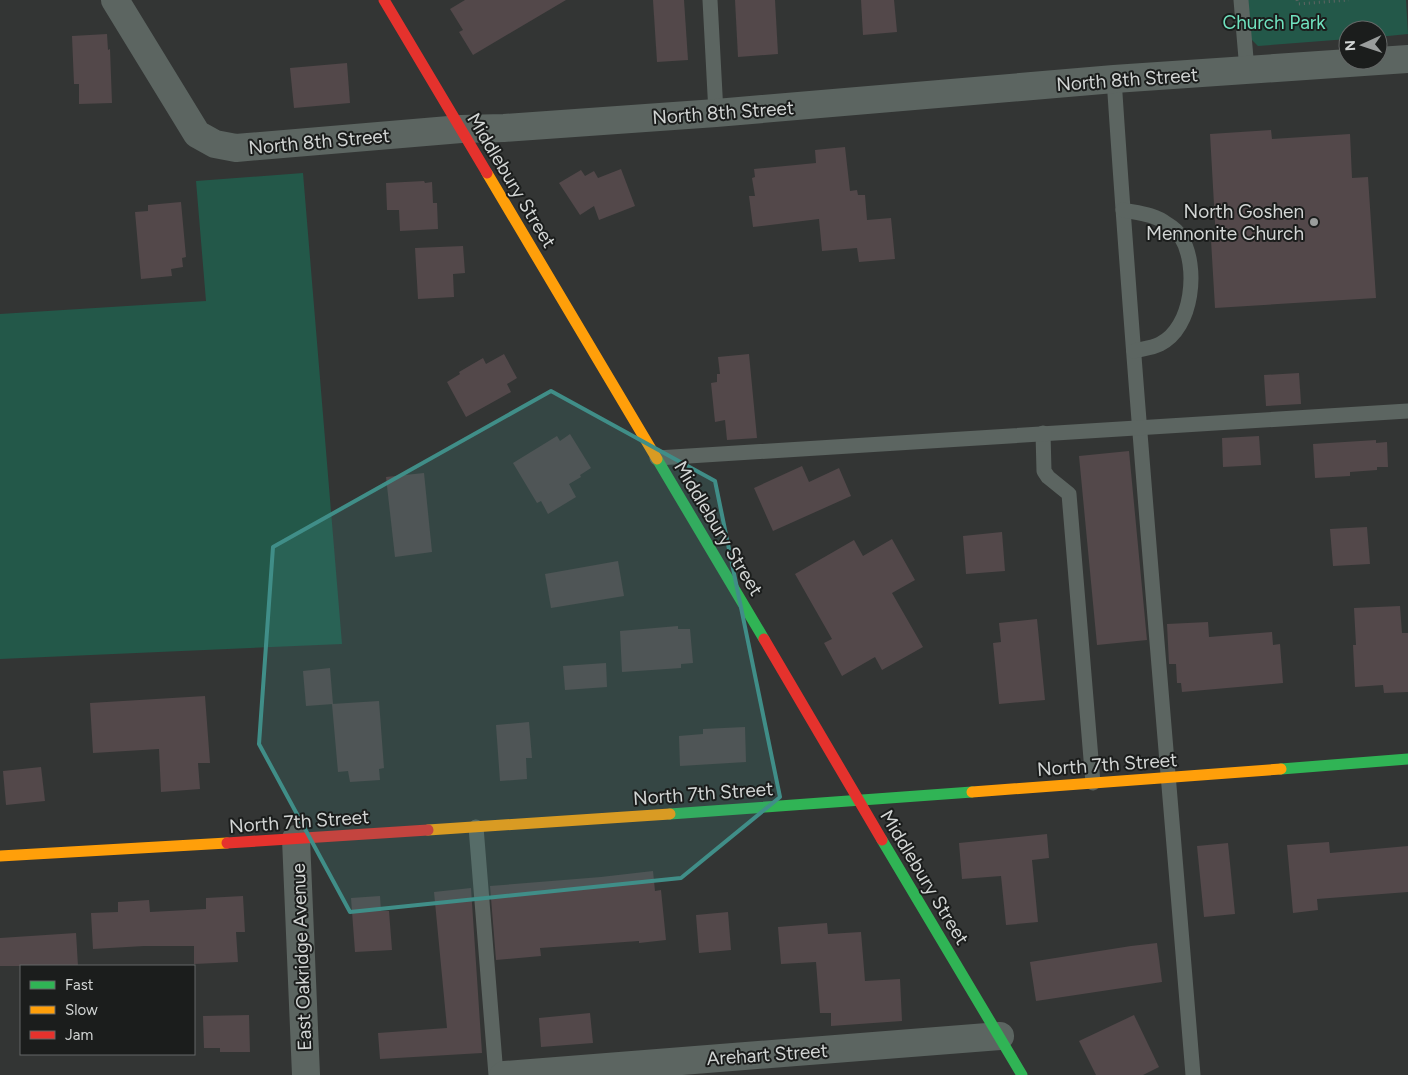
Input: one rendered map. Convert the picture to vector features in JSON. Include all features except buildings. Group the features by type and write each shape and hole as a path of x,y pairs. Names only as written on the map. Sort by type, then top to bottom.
{"street":[{"name":"North 8th Street","path":"115,0 197,134 215,144 236,148 461,129 504,128 716,113 1114,79 1408,58"},
{"name":"Middlebury Street","path":"384,0 1022,1075"},
{"path":"1408,58 1408,64"},
{"name":"North 7th Street","path":"0,856 296,839 1408,759"},
{"name":"East Oakridge Avenue","path":"296,839 306,1075"},
{"name":"Arehart Street","path":"504,1075 699,1067 1000,1036"}],"lane":[{"path":"710,0 716,113"},
{"path":"1241,0 1247,70"},
{"path":"1114,79 1167,777 1194,1075"},
{"path":"1124,210 1148,214 1166,222 1181,236 1190,258 1191,284 1189,304 1183,320 1173,333 1160,344 1134,351"},
{"path":"657,458 1408,411"},
{"path":"1043,433 1044,471 1048,477 1069,494 1093,782"},
{"path":"476,826 496,1075"}],"path":[{"path":"1297,0 1298,4 1349,0"}],"highlighted area":[{"path":"551,391 715,481 780,797 681,878 350,912 259,744 273,547"}],"green space":[{"name":"Church Park","path":"1248,0 1406,0 1408,34 1388,36 1388,20 1338,20 1338,40 1258,46 1251,39"},
{"path":"303,173 342,644 0,659 0,314 206,301 196,181"}],"traffic: fast":[{"path":"657,459 764,639"},
{"path":"1281,769 1408,759"},
{"path":"670,814 972,792"},
{"path":"882,840 1022,1075"}],"traffic: slow":[{"path":"487,173 657,459"},
{"path":"972,792 1281,769"},
{"path":"428,830 670,814"},
{"path":"0,856 227,843"}],"traffic: jam":[{"path":"384,0 487,173"},
{"path":"764,639 882,840"},
{"path":"227,843 428,830"}],"place":[{"name":"North Goshen Mennonite Church","path":"1314,222"}]}
